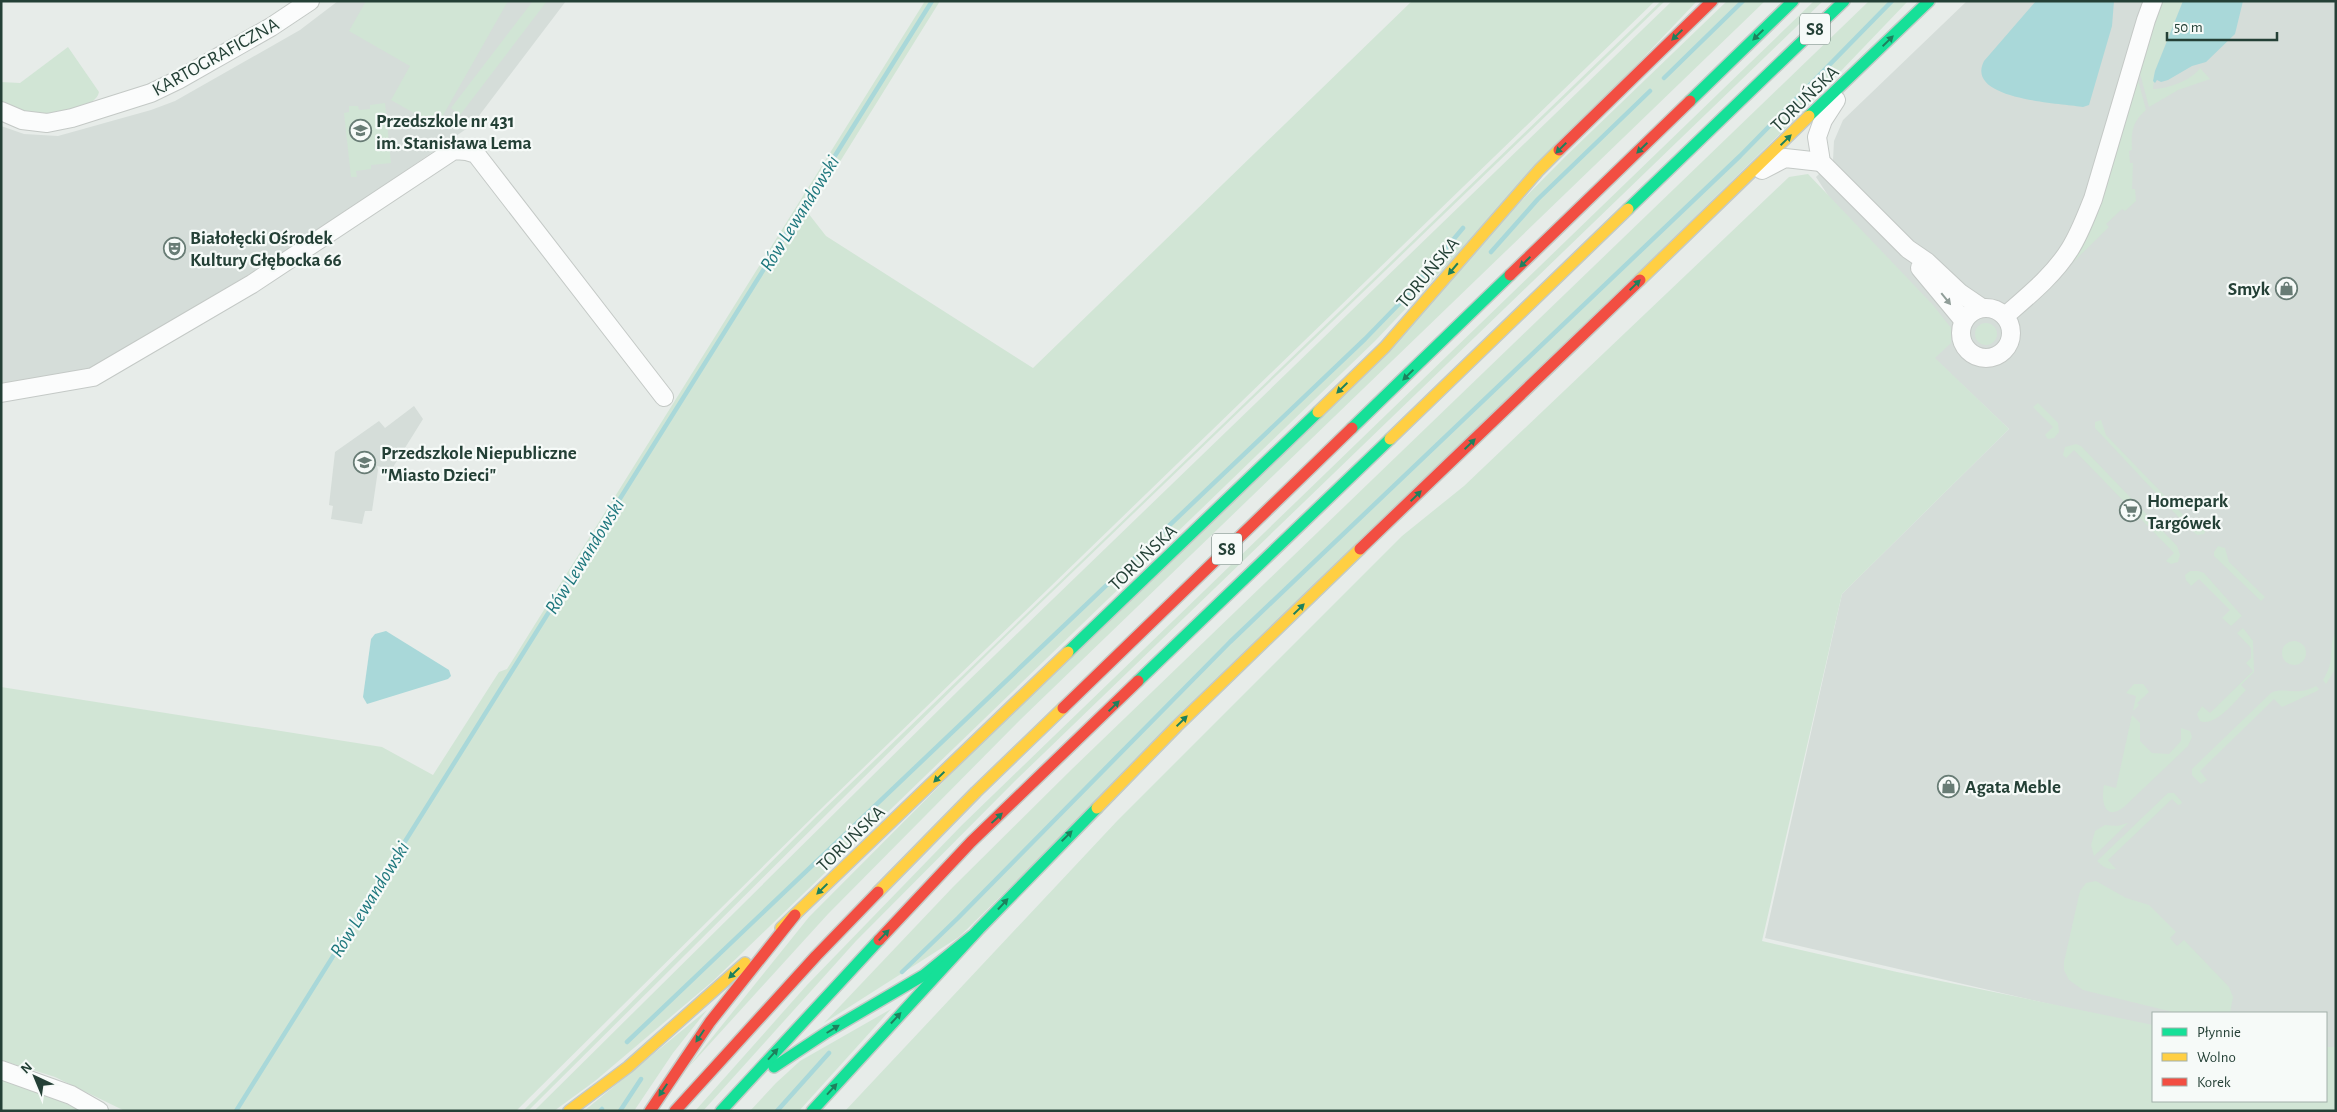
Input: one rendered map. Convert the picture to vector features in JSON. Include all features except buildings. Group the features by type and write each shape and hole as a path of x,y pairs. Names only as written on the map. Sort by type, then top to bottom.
{"main road":[{"name":"TORUŃSKA","path":"569,1111 628,1067 709,997 1385,347 1539,170 1712,1"},
{"name":"S8","path":"675,1111 816,956 976,792 1793,1"},
{"name":"S8","path":"725,1107 842,978 971,842 1844,1"},
{"name":"TORUŃSKA","path":"812,1111 972,936 1059,844 1176,726 1929,1"},
{"path":"650,1111 710,1022 795,915"},
{"path":"725,1107 756,1080 834,1027 921,978 972,936"}],"street":[{"name":"KARTOGRAFICZNA","path":"1,111 22,120 47,123 72,118 151,93 263,32 310,1"},
{"path":"2146,20 2147,1"},
{"path":"2005,316 2050,273 2070,249 2082,225 2093,199 2146,20 2154,1"},
{"path":"1853,75 1823,120 1818,137 1821,162 1908,249 1927,262 1960,293 1982,308"},
{"path":"1,393 93,377 252,284 454,150 466,150 476,154 664,396"},
{"path":"1738,186 1767,166 1785,158 1821,162"},
{"path":"1908,249 1919,267 1964,321"},
{"path":"1982,308 1995,309 2005,316 2012,330 2010,341 2004,351 1991,358 1978,357 1966,347 1961,336 1964,321 1971,312 1982,308"},
{"path":"1,1070 71,1095 99,1111"}],"shaded area":[{"path":"338,1 566,1 472,125 291,249 90,369 1,384 1,126 24,134 58,136 151,110 175,101 300,30"},
{"name":"Homepark Targówek","path":"1967,1 2336,1 2336,1055 2327,1054 2327,1012 2152,1012 2152,1028 1765,938 1842,594 2009,429 1934,358 1816,177 1833,160 1834,141 1843,120"},
{"name":"Przedszkole Niepubliczne \"Miasto Dzieci\"","path":"414,406 423,419 390,472 377,466 372,511 365,511 362,524 331,519 333,506 329,505 335,452 379,421 385,428"}],"green space":[{"path":"366,1 508,1 437,126 391,100 410,66 349,31"},
{"path":"533,1 547,1 460,115 451,108"},
{"path":"925,1 940,1 808,213 826,236 1033,368 1412,1 1655,1 828,802 516,1111 125,1111 55,1077 1,1060 1,687 382,747 433,775 499,672 507,669"},
{"path":"1661,1 1665,1 994,648 528,1111 523,1111 817,816"},
{"path":"1672,1 1697,1 1375,341 713,981 595,1081 554,1111 534,1111 965,684"},
{"path":"1727,1 1765,1 1021,719 828,914 686,1070 809,917 1566,156"},
{"path":"1814,1 1823,1 1015,781 856,941 703,1111 695,1111 807,985 962,825"},
{"path":"1869,1 1908,1 1794,120 959,937 824,1023 953,887 1071,770"},
{"path":"2150,1 2183,1 2155,71 2153,89 2179,83 2200,68 2210,79 2178,90 2149,107 2141,77 2134,61"},
{"path":"68,47 99,92 96,98 82,107 62,113 43,115 27,112 1,103 1,82 20,83"},
{"path":"2138,80 2146,110 2135,123 2132,133 2132,150 2129,151 2130,163 2133,163 2132,189 2135,189 2136,201 2125,211 2122,209 2106,224 2109,227 2060,275 2094,221"},
{"path":"385,103 391,163 371,165 371,169 356,171 357,177 351,177 344,113 349,112 349,106 358,106 359,110 370,109 370,105"},
{"path":"1808,174 1933,305 1951,328 1951,343 1935,358 2009,429 1842,594 1762,941 1897,972 2152,1025 2152,1102 2327,1102 2327,1047 2336,1047 2336,1111 845,1111 1118,820 1402,536 1464,486 1789,177"},
{"path":"1986,323 1994,326 1997,334 1994,342 1986,345 1978,342 1975,334 1978,326"},
{"path":"2038,403 2058,423 2059,432 2054,438 2048,439 2045,435 2053,427 2033,407"},
{"path":"2101,420 2106,435 2190,522 2204,526 2206,530 2204,534 2197,535 2184,523 2095,428 2095,422"},
{"path":"2076,444 2081,446 2177,546 2180,555 2178,562 2171,564 2166,561 2174,553 2074,450 2066,458 2063,455 2065,447"},
{"path":"2218,546 2225,548 2229,562 2265,597 2261,601 2214,556"},
{"path":"2190,571 2204,573 2242,616 2231,626 2222,618 2230,610 2199,579 2191,586 2186,580 2185,575"},
{"path":"2243,628 2253,641 2254,672 2241,685 2246,690 2219,717 2206,722 2200,721 2197,714 2202,706 2210,713 2253,671 2246,663 2251,658 2251,648 2237,633"},
{"path":"2336,631 2336,668 2326,684 2323,680 2330,666 2333,637"},
{"path":"2294,641 2299,642 2305,648 2305,658 2299,664 2294,665 2289,664 2283,658 2282,653 2283,648 2289,642"},
{"path":"2134,684 2143,684 2149,692 2137,703 2139,705 2133,711 2136,696 2126,693"},
{"path":"2316,686 2319,689 2317,691 2282,707 2274,699 2200,771 2207,780 2201,784 2192,775 2192,769 2271,693 2280,690 2302,691"},
{"path":"2132,715 2140,723 2140,741 2152,753 2169,754 2181,741 2181,728 2190,731 2192,737 2188,746 2124,807 2112,812 2105,808 2103,797 2104,785 2116,788"},
{"path":"2168,793 2174,793 2182,802 2181,804 2178,805 2172,799 2108,860 2116,869 2106,868 2101,865 2097,861"},
{"path":"2128,823 2094,856 2091,845 2095,831 2105,825 2117,826"},
{"path":"2096,881 2126,898 2149,905 2176,932 2170,938 2177,946 2184,940 2229,987 2233,997 2230,1012 2173,1012 2083,990 2069,980 2064,970 2064,962 2080,891 2086,883"},
{"path":"891,1009 799,1111 750,1111 800,1061"},
{"path":"707,1010 673,1053 634,1111 584,1111"},
{"path":"1,1080 50,1096 81,1111 1,1111"}],"water":[{"path":"2036,1 2114,1 2112,26 2089,105 2083,107 2018,97 2001,92 1988,84 1982,74 1984,61"},
{"path":"2183,1 2243,1 2235,34 2206,62 2192,66 2168,80 2161,82 2157,80 2155,83 2153,81 2155,71"},
{"path":"386,631 449,670 451,676 448,679 367,704 363,697 371,639 375,634"}],"waterway":[{"name":"Rów Lewandowski","path":"236,1111 932,1"},
{"path":"1664,78 1743,1"},
{"path":"902,972 958,918 1230,642 1740,156 1892,1"},
{"path":"1491,252 1538,199 1650,91"},
{"path":"627,1042 1365,339 1400,303 1463,228"},
{"path":"777,1111 829,1053"},
{"path":"620,1111 641,1079"}],"traffic: fast":[{"path":"1690,101 1793,1"},
{"path":"1628,209 1844,1"},
{"path":"1809,116 1929,1"},
{"path":"1352,428 1510,275"},
{"path":"1068,652 1318,412"},
{"path":"1138,681 1390,439"},
{"path":"812,1111 979,929 1097,808"},
{"path":"774,1067 827,1032 924,975 972,936"},
{"path":"721,1111 879,940"}],"traffic: slow":[{"path":"1640,280 1809,116"},
{"path":"1318,412 1385,347 1539,170 1559,150"},
{"path":"1390,439 1628,209"},
{"path":"1097,808 1177,726 1360,549"},
{"path":"781,928 1068,652"},
{"path":"878,892 976,792 1063,708"},
{"path":"569,1111 628,1067 745,963"}],"traffic: jam":[{"path":"1559,150 1712,1"},
{"path":"1510,275 1690,101"},
{"path":"1360,549 1640,280"},
{"path":"1063,708 1352,428"},
{"path":"879,940 971,842 1138,681"},
{"path":"675,1111 816,956 878,892"},
{"path":"650,1111 710,1022 795,915"}],"place":[{"name":"Przedszkole nr 431 im. Stanisława Lema","path":"360,131"},
{"name":"Białołęcki Ośrodek Kultury Głębocka 66","path":"174,248"},
{"name":"Smyk","path":"2286,288"},
{"name":"Przedszkole Niepubliczne \"Miasto Dzieci\"","path":"365,463"},
{"name":"Homepark Targówek","path":"2131,511"},
{"name":"Agata Meble","path":"1949,786"}]}
